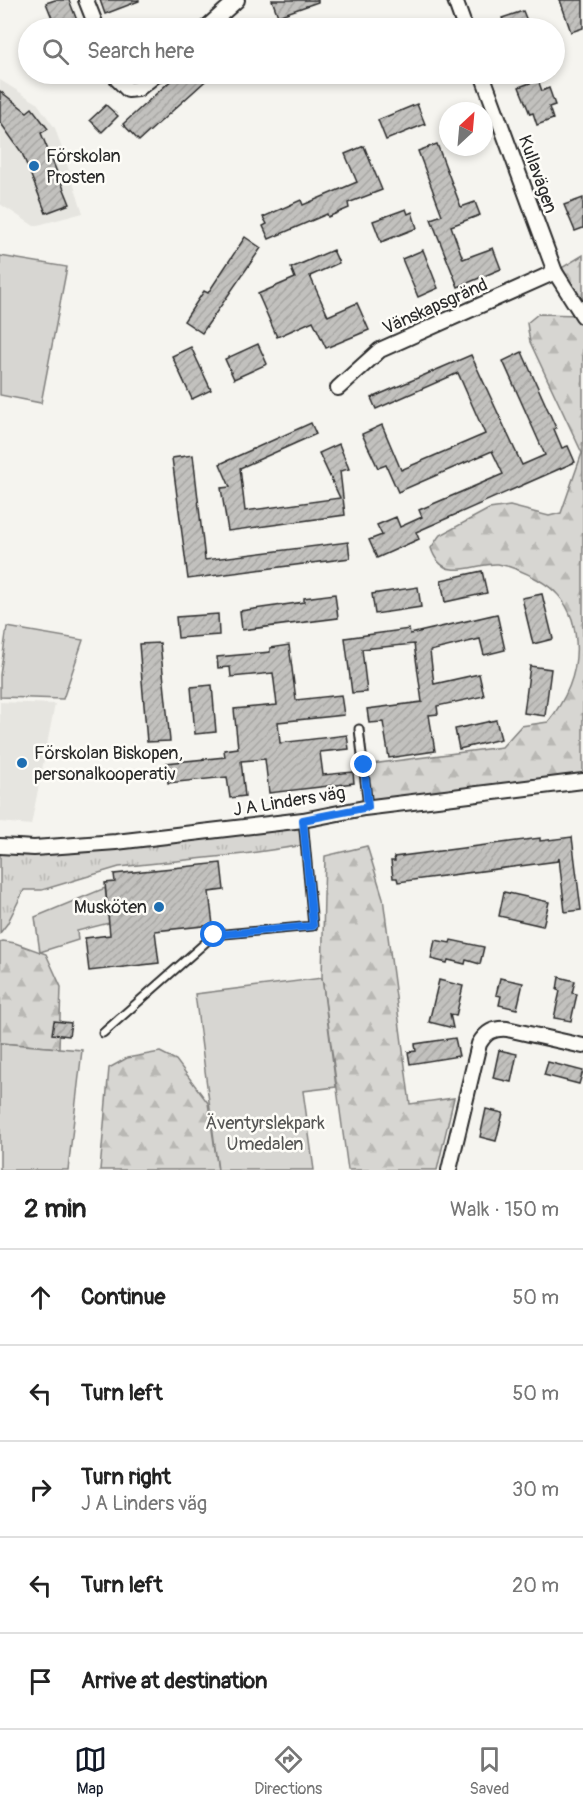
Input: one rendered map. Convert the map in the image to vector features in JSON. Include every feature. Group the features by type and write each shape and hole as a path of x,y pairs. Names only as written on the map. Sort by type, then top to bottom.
{"street":[{"path":"86,0 93,18"},
{"path":"217,18 237,0"},
{"path":"455,0 461,18"},
{"path":"122,84 128,90 138,89 144,84"},
{"name":"Kullavägen","path":"486,84 555,272 583,316"},
{"name":"Vänskapsgränd","path":"338,388 380,350 555,272"},
{"name":"J A Linders väg","path":"0,846 34,848 116,842 303,820 368,807 583,781"},
{"path":"449,1170 479,1044 483,1037 497,1029 507,1029 583,1046"}],"lane":[{"path":"359,729 368,807"},
{"path":"103,1033 214,935 313,926 303,820"}],"shaded area":[{"name":"Förskolan Prosten","path":"0,80 37,103 55,128 83,213 34,226 0,204"},
{"name":"Förskolan Biskopen, personalkooperativ","path":"0,702 55,704 31,825 0,822"}],"green space":[{"path":"583,255 583,781 368,807 364,765 502,747 521,726 548,722 569,686 576,660 575,633 569,612 554,591 533,577 503,565 493,564 457,569 444,567 438,562 431,548 439,536 489,509 510,506 549,516 561,513 582,453 530,342 527,323 538,314 580,315 555,272"},
{"path":"0,256 67,267 41,403 0,395"},
{"path":"7,627 83,640 63,699 0,697 0,675"},
{"path":"303,820 305,845 119,867 42,890 24,890 0,933 0,846"},
{"path":"367,846 383,898 410,1104 454,1098 437,1170 348,1170 322,978 325,856"},
{"path":"105,888 109,923 77,931 78,940 40,952 35,917"},
{"path":"0,942 46,954 61,987 59,1048 0,1043"},
{"name":"Äventyrslekpark Umedalen","path":"322,978 336,1087 303,1091 314,1170 218,1170 195,994"},
{"path":"0,1043 82,1050 68,1170 0,1170"},
{"path":"160,1052 176,1060 208,1103 218,1170 100,1170 109,1068 127,1058"}],"building":[{"path":"55,0 69,0 76,18 52,18 46,3"},
{"path":"100,0 139,0 139,1 105,14"},
{"path":"272,0 318,0 318,2 278,16"},
{"path":"560,0 583,0 583,28 571,32"},
{"path":"523,11 526,18 502,18"},
{"path":"167,84 202,84 139,141 123,124"},
{"path":"539,84 542,91 549,88 555,105 549,107 553,119 537,125 519,87"},
{"path":"0,91 27,112 32,108 48,129 41,133 70,204 46,213 22,153 0,122"},
{"path":"417,104 425,124 386,140 378,120"},
{"path":"106,105 118,116 102,132 90,120"},
{"path":"437,144 439,156 442,156 461,207 475,202 480,215 451,226 463,259 493,248 501,269 458,287 431,219 442,215 418,151"},
{"path":"364,146 382,190 348,203 349,208 328,217 327,214 269,239 263,226 267,224 263,217 301,200 303,205 357,182 345,154"},
{"path":"583,198 583,228 575,231 564,205"},
{"path":"406,209 408,214 412,212 417,228 381,242 373,221"},
{"path":"245,237 261,248 202,333 184,321 204,291 208,293"},
{"path":"333,250 339,263 310,276 328,316 357,303 369,330 326,348 313,321 277,337 258,294 295,278 291,268"},
{"path":"423,250 438,288 418,297 402,259"},
{"path":"258,344 267,364 234,379 225,359"},
{"path":"191,347 211,390 192,399 172,356"},
{"path":"522,352 556,428 554,429 562,448 568,446 575,462 416,532 419,539 377,558 369,540 382,535 377,525 396,517 400,527 422,517 419,510 503,474 492,451 398,492 386,465 378,468 362,434 382,425 401,470 485,434 458,373 376,409 371,398 471,355 522,465 545,455 503,361"},
{"path":"311,423 316,434 240,468 245,511 340,498 319,453 339,444 349,469 340,471 345,515 228,531 221,488 230,487 220,464"},
{"path":"193,455 205,560 348,542 350,558 188,579 172,458"},
{"path":"482,571 487,593 445,602 441,580"},
{"path":"418,587 421,607 375,614 372,594"},
{"path":"335,594 338,618 242,630 240,611 304,602 304,598"},
{"path":"542,594 553,639 533,644 522,598"},
{"path":"218,614 219,635 178,638 176,617"},
{"path":"497,614 505,650 484,655 480,639 430,651 434,684 479,674 484,696 437,706 438,714 429,715 435,751 389,758 383,722 369,723 367,709 422,702 414,644 362,649 367,692 352,693 345,638 409,629 410,634"},
{"path":"160,643 170,741 147,742 139,644"},
{"path":"289,645 296,700 341,695 344,715 278,722 280,743 347,735 349,749 320,752 323,775 353,772 354,783 269,793 265,759 241,761 245,796 230,798 227,777 168,783 166,763 225,757 224,750 238,748 234,709 277,705 273,673 231,677 230,667 218,668 217,657 270,652 270,648"},
{"path":"530,666 551,669 545,716 524,713"},
{"path":"212,685 216,732 195,734 191,687"},
{"path":"496,720 501,739 459,749 455,729"},
{"path":"572,837 581,910 565,912 559,858 558,861 398,882 397,878 393,878 391,861 395,861 394,857 540,838 540,841"},
{"name":"Musköten","path":"221,863 224,890 209,892 213,925 155,931 159,963 89,971 85,938 110,935 105,883 115,882 114,874"},
{"path":"504,892 549,902 543,926 499,916"},
{"path":"435,940 450,943 451,940 484,947 480,964 466,960 465,964 431,959"},
{"path":"559,977 575,981 572,993 577,994 571,1021 554,1018 560,991 557,990"},
{"path":"500,978 523,983 517,1009 499,1005 501,996 496,995"},
{"path":"439,980 463,986 456,1016 450,1014 453,1028 429,1022"},
{"path":"54,1021 71,1023 69,1036 52,1034"},
{"path":"455,1038 459,1056 410,1064 408,1052 416,1051 415,1044"},
{"path":"499,1050 517,1054 511,1082 493,1078"},
{"path":"548,1062 583,1071 579,1084 544,1075"},
{"path":"486,1109 503,1113 496,1141 480,1137"}],"place":[{"name":"Förskolan Prosten","path":"34,166"},
{"name":"Förskolan Biskopen, personalkooperativ","path":"22,763"},
{"name":"Musköten","path":"159,907"}],"route":[{"path":"214,935 313,926 303,820 368,807 364,765"}]}
